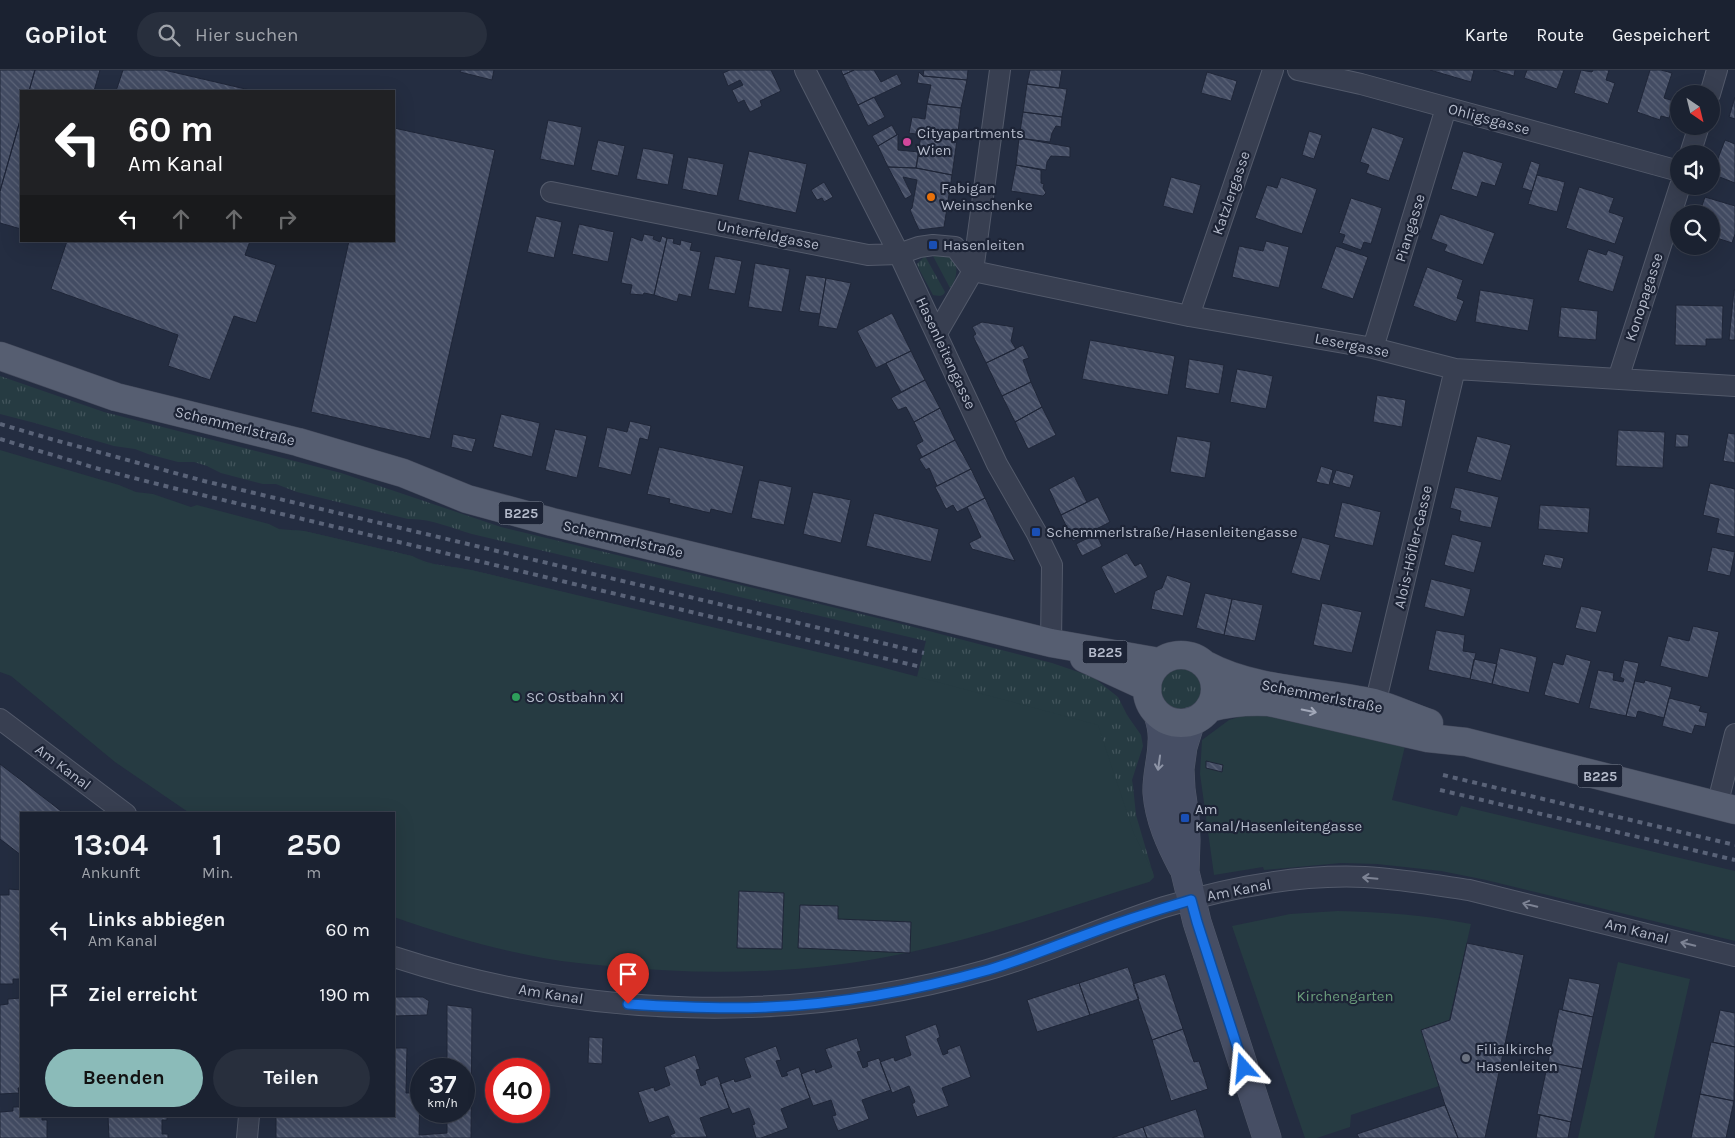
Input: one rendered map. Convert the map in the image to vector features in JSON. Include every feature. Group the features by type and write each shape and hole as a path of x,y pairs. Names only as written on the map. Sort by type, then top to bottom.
{"main road":[{"name":"Schemmerlstraße","path":"0,356 116,396 298,442 403,473 467,499 552,522 1051,643 1159,662"},
{"name":"Schemmerlstraße","path":"1051,643 1146,687"},
{"name":"B225","path":"1159,662 1170,656 1185,655 1196,658 1206,665"},
{"path":"1158,715 1147,696 1146,687 1150,674 1159,662"},
{"name":"Schemmerlstraße","path":"1206,665 1223,674 1248,682 1373,714 1428,738 1466,742 1726,808"},
{"path":"1200,715 1214,698 1213,676 1206,665"},
{"name":"Schemmerlstraße","path":"1200,715 1223,704 1246,700 1373,714"},
{"name":"B225","path":"1158,715 1169,721 1181,723 1200,715"}],"street":[{"name":"Hasenleitengasse","path":"805,70 899,254 997,464 1036,532 1052,565 1051,643"},
{"path":"937,333 973,271 1000,70"},
{"name":"Katzlergasse","path":"1189,316 1273,70"},
{"name":"Ohligsgasse","path":"1298,70 1363,77 1446,108 1670,169"},
{"path":"1713,85 1717,70"},
{"name":"Piangasse","path":"1373,348 1446,108"},
{"name":"Unterfeldgasse","path":"551,192 868,255 899,254 918,247 933,245 955,247 973,271"},
{"name":"Konopagasse","path":"1618,379 1677,195"},
{"name":"Lesergasse","path":"973,271 1189,316 1373,348 1455,368 1735,386"},
{"name":"Alois-Höfler-Gasse","path":"1373,714 1455,368"},
{"path":"1158,715 1162,728 1157,792 1159,804 1163,823 1172,846 1186,872"},
{"path":"1200,715 1183,747 1180,769 1180,790 1185,818 1186,872 1197,922 1267,1138"},
{"name":"Am Kanal","path":"0,719 123,812"},
{"path":"1726,808 1735,734"},
{"name":"Am Kanal","path":"395,957 474,980 575,999 681,1007 770,1007 830,1002 885,993 938,983 989,970 1108,926 1225,891 1310,878 1364,877 1426,883 1479,892 1735,956"},
{"path":"247,1138 249,1117"}],"green space":[{"path":"936,254 946,254 956,263 956,277 950,288 933,256"},
{"path":"925,256 945,292 942,295 933,295 919,269 917,264"},
{"path":"0,376 104,412 341,473 501,527 898,623 1052,663 1093,677 1118,697 1127,715 1141,735 1143,746 1132,780 1136,815 1154,877 1149,882 685,633 292,530 304,531 412,556 434,564 471,570 917,677 926,641 472,534 432,522 408,519 297,492 276,484 263,484 221,473 194,462 178,462 0,414"},
{"name":"SC Ostbahn XI","path":"0,450 119,485 136,492 153,494 191,507 197,505 269,524 279,529 304,531 412,556 426,563 471,570 881,667 1098,725 1134,834 1154,877 1149,882 1001,929 911,952 836,965 798,969 722,972 647,969 560,961 487,946 395,917 395,812 188,812 115,762 11,676 0,672"},
{"path":"1181,666 1194,670 1200,676 1204,689 1200,702 1194,708 1181,712 1168,708 1162,702 1158,689 1162,676 1168,670"},
{"path":"1250,709 1406,742 1392,800 1457,816 1461,806 1735,871 1735,941 1486,880 1441,871 1377,864 1341,863 1264,870 1263,867 1214,875 1200,774 1202,740 1229,720 1239,717"},
{"name":"Kirchengarten","path":"1338,911 1404,914 1471,924 1449,1020 1422,1030 1439,1086 1351,1115 1350,1127 1317,1138 1305,1138 1232,926 1290,914"},
{"path":"1618,962 1690,979 1654,1138 1578,1138"}],"building":[{"path":"0,70 35,70 29,90 20,90 20,121 0,191"},
{"path":"35,70 100,70 94,90 29,90"},
{"path":"123,70 164,70 250,90 116,90"},
{"path":"461,70 494,70 492,80 460,72"},
{"path":"730,70 771,70 781,91 760,101 762,106 750,112 744,100 738,103 732,90 743,85 740,80 728,86 723,73"},
{"path":"841,70 854,70 843,75"},
{"path":"854,70 874,70 881,82 897,74 902,84 858,105 843,75"},
{"path":"924,70 968,70 967,80 923,76"},
{"path":"1030,70 1062,70 1059,88 1027,84"},
{"path":"1430,70 1474,70 1471,82"},
{"path":"1493,70 1515,70 1514,76"},
{"path":"1527,70 1564,70 1557,89 1524,78"},
{"path":"1581,70 1592,72 1593,70 1609,70 1606,80 1615,83 1608,104 1574,93"},
{"path":"1650,70 1672,73 1664,98 1670,100 1669,118 1661,116 1660,120 1637,112"},
{"path":"919,72 923,76 967,80 961,108 927,104 931,85 917,83"},
{"path":"1207,72 1237,81 1231,101 1201,93"},
{"path":"1027,84 1067,89 1062,117 1023,112"},
{"path":"874,97 885,117 868,126 858,105"},
{"path":"1735,97 1735,119 1729,117"},
{"path":"927,104 961,108 957,140 909,133 912,117 925,119"},
{"path":"1023,112 1062,117 1061,127 1056,126 1050,142 1019,138"},
{"path":"548,120 582,127 574,166 540,159"},
{"path":"20,121 20,229 0,223 0,191"},
{"path":"892,125 897,135 878,146 872,136"},
{"path":"1372,127 1404,138 1389,181 1366,173 1369,165 1360,162"},
{"path":"395,128 495,150 430,439 311,412 349,242 395,242"},
{"path":"1309,131 1322,135 1314,159 1302,155"},
{"path":"898,134 898,150 919,152 916,168 888,167 878,146"},
{"path":"921,135 957,140 952,175 916,168"},
{"path":"1019,138 1070,147 1070,157 1051,156 1047,162 1046,170 1016,165"},
{"path":"598,140 625,146 618,176 591,170"},
{"path":"1725,140 1735,144 1735,183 1720,177 1720,153"},
{"path":"643,148 674,154 668,185 636,179"},
{"path":"749,151 807,164 796,213 738,200"},
{"path":"1463,151 1503,163 1495,186 1482,182 1477,197 1451,189"},
{"path":"688,157 724,164 717,196 682,189"},
{"path":"1531,161 1540,164 1532,191 1522,188"},
{"path":"1016,165 1041,170 1041,183 1044,184 1043,188 1046,193 1043,196 1011,191"},
{"name":"Fabigan Weinschenke","path":"888,167 916,168 952,175 944,227 919,230 910,210 917,180 903,177 912,195 905,199"},
{"path":"1537,175 1565,182 1557,212 1528,204"},
{"path":"1171,177 1201,185 1193,214 1163,206"},
{"path":"1281,177 1317,189 1302,234 1255,218 1267,185 1277,188"},
{"path":"824,182 833,197 824,202 822,198 817,200 811,190"},
{"path":"1579,187 1614,198 1609,212 1624,217 1615,244 1566,228"},
{"path":"1705,197 1735,206 1735,234 1732,243 1720,239 1720,205 1702,205"},
{"path":"1351,198 1382,208 1371,244 1364,242 1361,250 1342,243 1345,235 1339,233"},
{"path":"1440,214 1495,233 1483,265 1444,251 1447,245 1431,239"},
{"path":"536,216 562,222 554,258 527,252"},
{"path":"579,224 614,232 608,262 572,254"},
{"path":"644,234 654,236 653,239 660,242 662,236 667,238 654,295 644,293 643,295 630,294 632,285 621,283 631,237 642,241"},
{"path":"667,238 674,239 673,243 680,245 681,240 692,243 690,250 701,252 691,297 679,294 677,302 654,295"},
{"path":"1266,241 1289,247 1279,288 1232,277 1239,246 1263,251"},
{"path":"67,242 250,242 245,255 276,265 256,323 234,316 210,380 168,366 178,335 51,289"},
{"path":"1336,246 1368,257 1353,299 1321,288"},
{"path":"1588,249 1606,255 1608,250 1624,256 1613,292 1578,281"},
{"path":"715,256 742,261 735,294 708,289"},
{"path":"755,263 790,269 782,312 748,307"},
{"path":"1427,267 1463,280 1457,298 1464,301 1456,322 1413,306"},
{"path":"806,275 826,278 820,314 799,311"},
{"path":"826,278 851,283 837,329 818,326"},
{"path":"1480,290 1534,299 1528,331 1475,322"},
{"path":"1734,290 1735,340 1729,340"},
{"path":"1676,305 1723,306 1722,339 1706,339 1706,346 1675,345"},
{"path":"1561,307 1598,311 1596,340 1558,337"},
{"path":"892,313 911,351 876,368 857,331"},
{"path":"982,322 1014,327 1011,341 1016,349 986,363 973,336 976,334 972,327"},
{"path":"1090,340 1175,356 1168,395 1082,379"},
{"path":"1023,345 1029,358 1023,360 1031,382 1002,396 986,363"},
{"path":"911,351 925,380 901,392 886,363"},
{"path":"1189,359 1224,365 1219,394 1185,388"},
{"path":"1237,369 1273,376 1266,409 1230,402"},
{"path":"925,380 940,408 914,422 906,407 898,410 891,398"},
{"path":"1031,382 1042,407 1015,422 1002,396"},
{"path":"1377,395 1406,400 1402,427 1373,422"},
{"path":"1042,407 1056,435 1028,449 1015,422"},
{"path":"940,408 955,440 922,457 916,445 923,441 914,422"},
{"path":"501,414 540,423 532,457 493,447"},
{"path":"630,421 651,426 648,440 640,438 631,475 598,467 607,427 627,432"},
{"path":"555,429 587,436 577,478 545,470"},
{"path":"1618,430 1665,432 1663,468 1616,466"},
{"path":"1728,433 1735,434 1735,463 1723,461"},
{"path":"453,434 476,439 472,452 451,447"},
{"path":"1676,434 1689,435 1688,447 1675,447"},
{"path":"1177,436 1211,442 1205,478 1170,472"},
{"path":"1477,436 1511,445 1501,481 1467,472"},
{"path":"955,440 971,469 937,486 929,468 926,470 919,459"},
{"path":"659,447 744,466 732,514 711,509 710,513 669,503 670,499 647,494"},
{"path":"1321,466 1333,470 1329,485 1316,482"},
{"path":"971,469 985,498 957,512 953,505 946,509 935,487"},
{"path":"1336,470 1354,475 1350,488 1332,483"},
{"path":"1074,476 1087,502 1061,515 1049,489"},
{"path":"759,480 792,487 784,525 751,518"},
{"path":"1710,483 1735,489 1735,537 1716,533 1719,519 1703,515"},
{"path":"1455,487 1499,497 1491,528 1459,521 1461,511 1450,508"},
{"path":"813,492 851,500 841,543 803,534"},
{"path":"1098,497 1110,522 1073,541 1061,515"},
{"path":"985,498 1015,561 972,549 969,543 981,537 967,507"},
{"path":"1342,502 1381,512 1373,546 1334,537"},
{"path":"1540,505 1590,508 1588,533 1538,529"},
{"path":"874,513 939,529 931,562 866,546"},
{"path":"1096,534 1102,546 1082,556 1076,544"},
{"path":"1452,534 1482,542 1474,573 1444,565"},
{"path":"1302,537 1330,545 1320,581 1291,573"},
{"path":"1712,547 1735,552 1730,576 1707,571"},
{"path":"1127,553 1135,566 1141,563 1148,577 1115,594 1101,567"},
{"path":"1545,554 1564,558 1561,569 1542,565"},
{"path":"1167,575 1191,583 1183,616 1151,609 1155,591 1162,588"},
{"path":"1431,579 1471,589 1464,617 1424,607"},
{"path":"1205,593 1232,599 1224,635 1196,628"},
{"path":"1232,599 1263,605 1255,641 1224,635"},
{"path":"1322,603 1362,612 1352,653 1313,645"},
{"path":"1581,606 1602,611 1596,633 1575,628"},
{"path":"1693,626 1719,632 1708,678 1660,666 1668,636 1689,641"},
{"path":"1436,630 1465,635 1463,651 1476,653 1470,679 1428,670"},
{"path":"1500,648 1537,657 1529,693 1492,684"},
{"path":"1566,654 1591,661 1579,704 1544,695 1553,662 1563,665"},
{"path":"1474,659 1497,664 1492,684 1470,679"},
{"path":"1624,660 1639,663 1626,716 1589,708 1598,670 1614,673 1613,680 1623,682 1624,679 1620,677"},
{"path":"1645,680 1672,687 1664,718 1638,711 1636,718 1626,716 1635,681 1644,683"},
{"path":"1669,698 1701,706 1699,711 1708,713 1705,727 1695,725 1692,734 1662,726"},
{"path":"1206,761 1223,765 1222,772 1206,768"},
{"path":"0,764 61,812 20,812 20,854 0,839"},
{"path":"9,889 20,890 20,979 13,979 13,984 0,984 0,895 9,895"},
{"path":"739,891 784,893 782,949 737,948"},
{"path":"800,905 838,906 838,919 911,922 910,953 798,948"},
{"name":"Filialkirche Hasenleiten","path":"1467,943 1524,955 1485,1138 1458,1138 1445,1105 1421,1030 1450,1020"},
{"path":"1128,967 1139,999 1090,1015 1079,983"},
{"path":"1165,974 1183,1029 1152,1040 1133,984"},
{"path":"1569,978 1600,984 1593,1017 1562,1010"},
{"path":"1079,983 1090,1015 1037,1032 1027,1000"},
{"path":"395,997 423,997 429,1001 427,1015 395,1016"},
{"path":"20,998 20,1088 18,1088 19,1093 0,1094 0,1005 8,1004 8,999"},
{"path":"447,1005 472,1008 472,1058 447,1058"},
{"path":"1559,1009 1593,1017 1582,1069 1548,1062"},
{"path":"1720,1010 1735,1013 1735,1047 1713,1042"},
{"path":"936,1024 940,1037 937,1039 943,1055 948,1053 947,1050 960,1045 971,1077 942,1088 949,1106 917,1117 912,1104 915,1102 909,1086 892,1093 880,1062 894,1057 895,1061 911,1055 905,1036"},
{"path":"1183,1029 1194,1062 1199,1061 1208,1089 1171,1101 1152,1040"},
{"path":"589,1037 603,1038 602,1064 588,1063"},
{"path":"857,1038 861,1051 857,1052 863,1068 868,1066 867,1062 879,1058 891,1090 862,1100 869,1119 838,1131 832,1116 836,1115 831,1100 813,1106 801,1074 815,1069 816,1073 832,1067 825,1049"},
{"path":"1711,1042 1735,1047 1734,1101 1700,1094"},
{"path":"776,1046 781,1060 776,1061 782,1077 788,1075 786,1072 799,1067 810,1098 781,1109 788,1128 756,1138 752,1125 755,1124 749,1108 732,1114 720,1084 734,1079 735,1082 751,1077 744,1058"},
{"path":"395,1048 407,1048 406,1093 410,1093 410,1123 419,1123 419,1135 447,1133 447,1123 471,1123 471,1138 276,1138 276,1117 395,1117"},
{"path":"695,1055 700,1069 696,1070 701,1086 706,1084 705,1081 718,1076 729,1108 700,1118 707,1137 672,1138 670,1135 675,1133 668,1116 649,1123 638,1092 654,1087 655,1091 670,1085 664,1067"},
{"path":"1548,1062 1582,1069 1571,1122 1537,1114"},
{"path":"1700,1094 1734,1101 1726,1138 1691,1138"},
{"path":"1445,1105 1458,1138 1359,1138 1357,1134"},
{"path":"13,1107 20,1107 20,1117 42,1117 42,1120 47,1120 47,1138 0,1138 0,1112 13,1111"},
{"path":"1196,1109 1205,1138 1147,1138 1143,1127"},
{"path":"1540,1115 1571,1122 1568,1138 1536,1138"},
{"path":"108,1117 167,1117 167,1120 162,1120 162,1134 168,1134 168,1138 109,1138"},
{"path":"1143,1127 1147,1138 1112,1138"}],"railway":[{"path":"0,424 204,481 924,653"},
{"path":"0,439 99,469 173,488 921,667"},
{"path":"1443,775 1735,845"},
{"path":"1440,790 1735,860"}],"place":[{"name":"Cityapartments Wien","path":"907,142"},
{"name":"Fabigan Weinschenke","path":"931,197"},
{"name":"Hasenleiten","path":"933,245"},
{"name":"Schemmerlstraße/Hasenleitengasse","path":"1036,532"},
{"name":"SC Ostbahn XI","path":"516,697"},
{"name":"Am Kanal/Hasenleitengasse","path":"1185,818"},
{"name":"Filialkirche Hasenleiten","path":"1466,1058"}],"route":[{"path":"628,1004 724,1008 770,1007 830,1002 885,993 938,983 989,970 1108,926 1191,900 1244,1068"}]}
